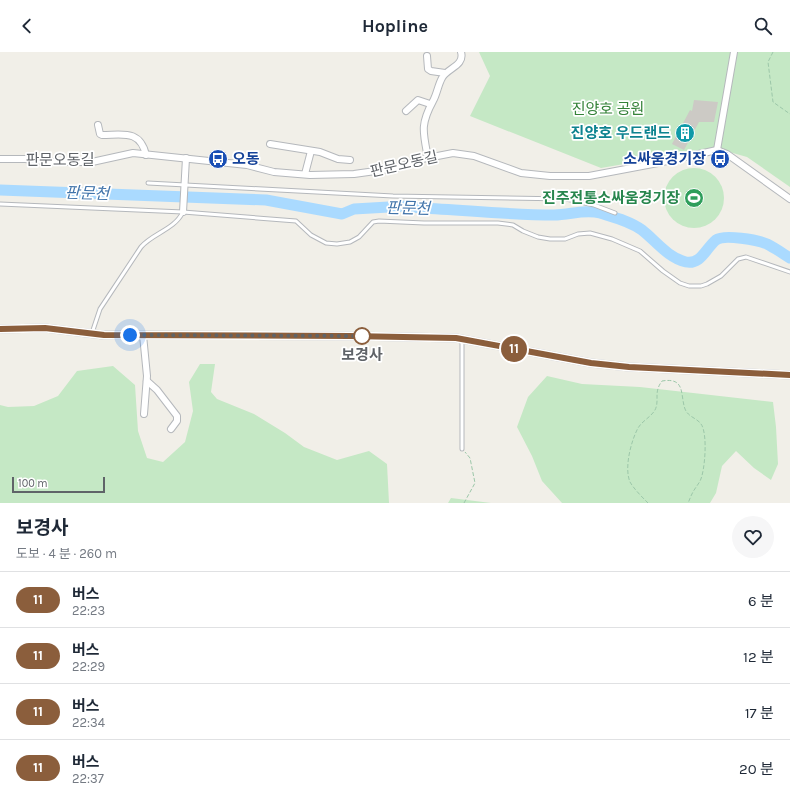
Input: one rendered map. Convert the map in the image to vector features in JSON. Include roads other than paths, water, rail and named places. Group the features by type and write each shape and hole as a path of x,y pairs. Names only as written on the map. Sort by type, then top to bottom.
{"street":[{"path":"428,158 422,127 424,119 442,77 445,73 460,63 462,55 461,52"},
{"path":"734,52 717,150 727,154 790,199"},
{"path":"427,56 428,69 431,71 445,73"},
{"path":"406,111 418,100 430,104"},
{"path":"98,125 100,134 102,135 121,134 135,136 140,140 146,154"},
{"path":"270,144 320,152 338,159 350,160"},
{"name":"판문오동길","path":"0,159 25,159 53,162 92,162 133,153 247,165 274,172 305,174 354,174 397,168 428,158 453,153 474,156 521,173 550,176 589,176 717,150"},
{"path":"305,174 311,151"},
{"path":"183,212 186,158"},
{"path":"0,329 45,328 92,333 143,335 350,336 462,340 591,363 629,367 790,375"},
{"path":"143,335 148,376 144,414"},
{"path":"147,381 157,390 176,416 177,421 171,429"}],"lane":[{"path":"148,182 394,196 566,198 594,204 615,213"},
{"path":"0,204 183,212 296,221 311,235 326,243 337,244 350,242 358,237 374,222 380,221 513,224 523,231 538,237 550,239 565,239 578,234 590,233 612,239 640,251 663,271 680,283 689,286 701,286 707,284 721,276 738,259 746,257 790,272"},
{"path":"92,333 100,309 141,247 146,241 174,224 183,212"},
{"path":"462,340 462,449"}],"waterway":[{"name":"판문천","path":"0,190 266,200 342,214 354,209 406,206 537,215 560,215 594,212 632,224 647,234 673,257 686,262 696,261 703,255 712,243 720,238 741,238 763,242 790,258"}],"place":[{"name":"진양호 우드랜드","path":"685,133"},
{"name":"오동","path":"218,159"},
{"name":"소싸움경기장","path":"720,159"},
{"name":"진주전통소싸움경기장","path":"694,198"},
{"name":"보경사","path":"362,336"}],"park label":[{"name":"진양호 공원","path":"608,109"}]}
